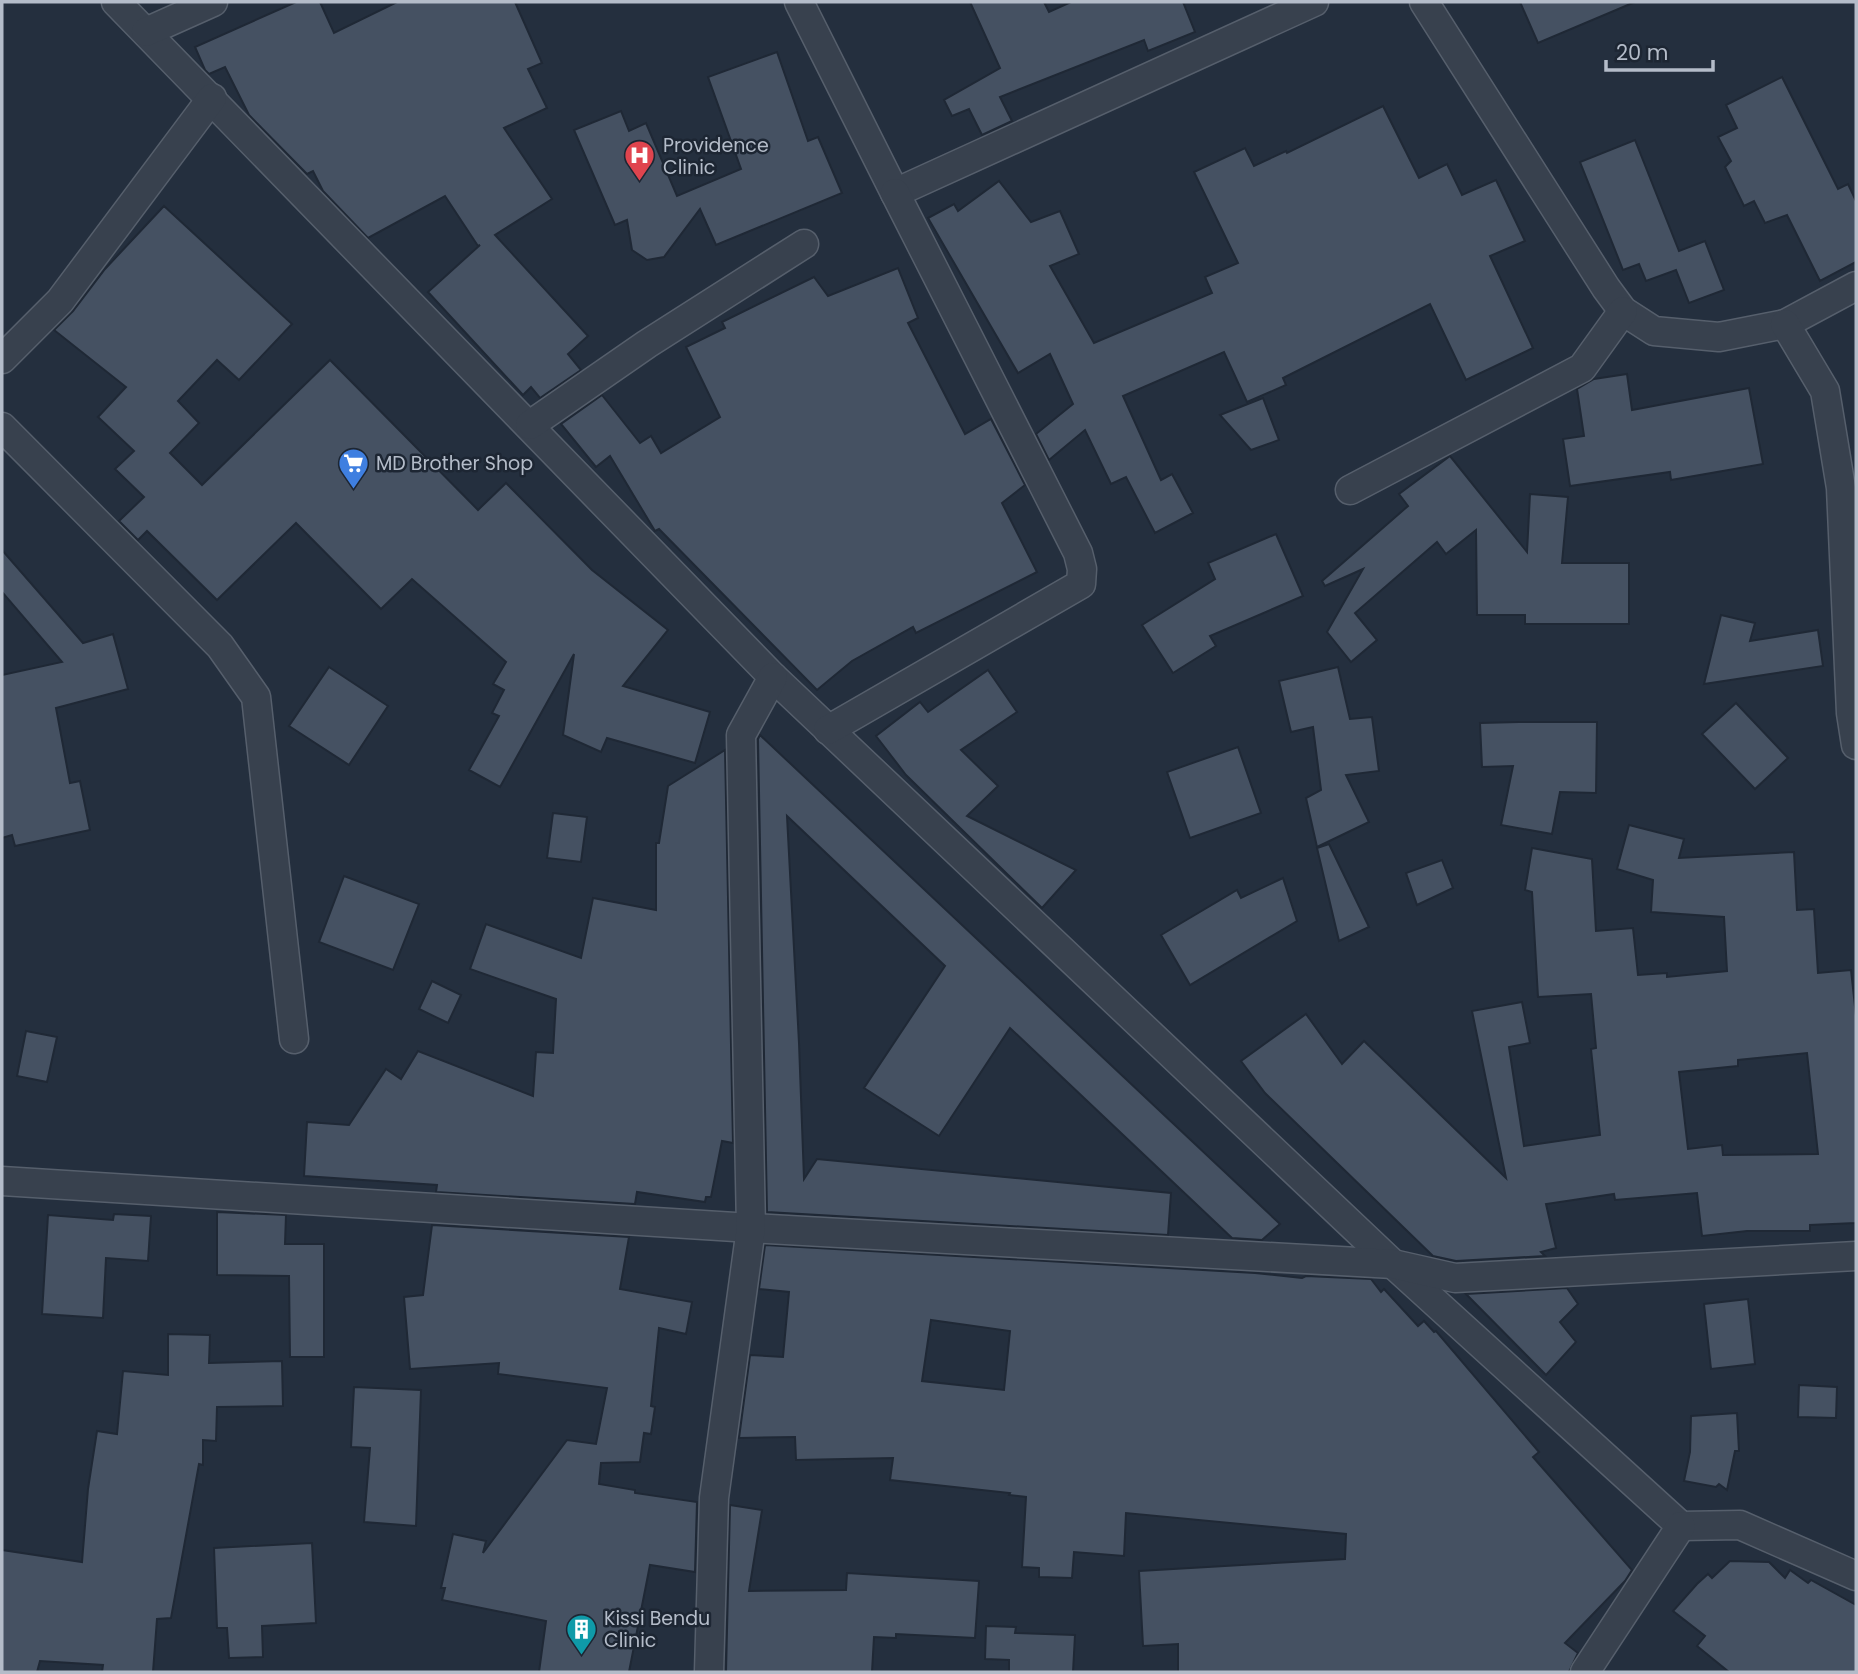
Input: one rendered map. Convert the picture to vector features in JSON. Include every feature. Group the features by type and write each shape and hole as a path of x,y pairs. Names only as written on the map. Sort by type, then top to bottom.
{"street":[{"path":"116,2 773,677 1393,1264 1681,1526 1740,1525 1856,1576"},
{"path":"145,32 213,2"},
{"path":"799,2 1078,553 1082,569 1081,584 828,730"},
{"path":"894,192 1314,2"},
{"path":"1424,2 1623,311 1654,331 1719,337 1785,324 1856,286"},
{"path":"2,359 60,301 212,98"},
{"path":"530,425 647,344 804,244"},
{"path":"1350,490 1582,368 1623,311"},
{"path":"1785,324 1825,391 1841,488 1851,713 1856,745"},
{"path":"2,427 220,646 256,697 295,1039"},
{"path":"709,1672 714,1498 751,1228 741,734 773,677"},
{"path":"2,1181 751,1228 1393,1264 1455,1278 1856,1256"},
{"path":"1585,1672 1681,1526"}],"building":[{"path":"296,2 320,2 334,33 397,2 515,2 542,63 528,69 547,108 504,128 552,199 495,235 588,336 568,354 581,370 540,398 531,387 523,395 428,292 480,245 478,246 445,196 368,238 323,191 313,171 307,174 249,115 225,67 209,74 205,70 195,47"},
{"path":"970,2 1044,2 1049,12 1071,2 1183,2 1195,32 1148,51 1144,40 1000,97 1012,121 982,135 969,109 952,116 944,100 1000,68"},
{"path":"1520,2 1635,2 1538,43"},
{"path":"777,52 808,141 818,137 842,193 716,245 700,209 664,257 647,260 632,250 627,220 615,225 574,130 621,111 629,131 646,123 677,196 741,169 708,77"},
{"path":"1782,77 1838,189 1848,184 1856,201 1856,262 1820,281 1787,215 1765,223 1754,201 1744,206 1725,167 1731,161 1718,137 1737,128 1726,105"},
{"path":"1383,106 1419,178 1447,164 1462,195 1496,180 1525,241 1490,256 1533,348 1466,380 1430,304 1283,378 1286,385 1247,402 1224,352 1123,396 1161,480 1172,474 1193,513 1155,533 1126,477 1111,484 1085,430 1049,460 1036,434 1073,404 1050,354 1018,373 928,218 954,204 958,211 999,181 1031,222 1060,211 1079,254 1050,266 1094,343 1212,293 1205,277 1238,263 1194,172 1245,148 1254,166 1286,151 1287,153"},
{"path":"1635,140 1679,251 1705,241 1724,290 1689,303 1676,270 1646,281 1639,264 1623,270 1580,162"},
{"path":"164,206 292,324 239,380 217,360 178,401 199,423 170,453 202,485 330,360 478,510 506,483 592,570 668,630 623,686 710,712 695,763 607,738 601,752 563,735 574,654 500,787 469,770 499,716 492,713 504,690 493,684 506,662 412,579 381,609 296,523 217,600 147,531 138,540 119,521 144,497 115,469 134,451 98,417 126,387 54,330 73,311 105,269"},
{"path":"898,268 918,318 908,323 965,434 991,419 1025,485 1002,503 1037,572 916,633 913,627 852,661 817,690 659,529 655,531 610,456 596,467 561,424 602,395 640,443 651,436 661,453 720,417 686,347 725,328 722,322 814,277 828,296"},
{"path":"1627,374 1632,410 1749,388 1763,464 1671,480 1670,472 1570,486 1563,439 1584,436 1577,389 1594,379"},
{"path":"1263,398 1279,440 1251,450 1220,415"},
{"path":"1450,456 1527,552 1530,494 1568,497 1562,563 1629,563 1629,624 1525,624 1525,615 1477,615 1476,530 1446,554 1437,542 1355,613 1377,640 1351,662 1327,632 1363,569 1325,586 1322,581 1408,506 1399,494"},
{"path":"1276,534 1303,596 1210,636 1216,646 1173,673 1142,625 1215,579 1208,563"},
{"path":"2,550 83,643 113,634 128,689 56,708 70,783 80,781 90,830 15,846 12,835 2,838 2,675 62,662 2,592"},
{"path":"1721,615 1755,623 1750,641 1818,630 1823,666 1704,684"},
{"path":"329,667 388,706 349,765 289,726"},
{"path":"1338,667 1350,719 1372,717 1379,771 1346,775 1369,822 1317,847 1306,798 1321,790 1313,727 1291,732 1279,681"},
{"path":"988,670 1017,712 961,750 998,786 967,816 1076,870 1042,908 906,775 876,736 920,702 928,712"},
{"path":"1736,703 1788,758 1755,789 1702,734"},
{"path":"1597,722 1596,793 1560,792 1552,834 1501,825 1513,766 1482,767 1480,723"},
{"path":"760,735 1280,1224 1262,1240 1232,1238 1010,1028 939,1136 864,1088 945,966 787,816 804,1179 817,1159 1171,1193 1168,1235 767,1212"},
{"path":"1238,747 1261,813 1190,838 1167,772"},
{"path":"725,750 733,1143 722,1141 711,1197 706,1197 705,1202 637,1192 635,1204 436,1192 437,1185 304,1176 307,1122 349,1125 386,1069 401,1079 418,1051 533,1096 536,1052 553,1053 556,999 470,969 486,924 581,958 593,898 656,910 656,843 659,843 668,786"},
{"path":"553,813 587,817 581,862 547,858"},
{"path":"1629,825 1684,839 1679,858 1794,852 1797,910 1814,909 1818,973 1851,970 1856,1016 1856,1223 1810,1225 1810,1231 1747,1231 1702,1236 1697,1193 1615,1200 1614,1194 1546,1204 1556,1248 1541,1252 1545,1256 1456,1261 1433,1256 1265,1093 1241,1061 1306,1014 1342,1064 1364,1041 1506,1178 1472,1011 1522,1002 1530,1043 1509,1047 1524,1146 1600,1135 1591,1049 1596,1048 1591,994 1538,997 1532,892 1525,890 1532,848 1592,859 1596,931 1633,928 1638,975 1667,973 1667,977 1727,971 1724,917 1651,912 1653,880 1617,869","holes":["1807,1053 1818,1154 1723,1155 1722,1145 1688,1149 1679,1072 1738,1066 1738,1060"]},
{"path":"1329,844 1369,927 1339,941 1317,848"},
{"path":"1442,860 1453,888 1417,905 1406,873"},
{"path":"344,876 419,904 393,970 319,942"},
{"path":"1283,878 1297,921 1190,985 1161,935 1237,890 1241,898"},
{"path":"432,981 461,995 448,1023 419,1009"},
{"path":"26,1031 57,1037 47,1082 17,1076"},
{"path":"217,1212 286,1215 285,1244 324,1244 324,1357 290,1357 289,1276 217,1275"},
{"path":"114,1214 151,1216 148,1261 106,1258 103,1318 42,1314 48,1215 113,1220"},
{"path":"432,1225 629,1237 620,1289 692,1302 686,1334 659,1328 651,1406 655,1407 651,1434 644,1433 640,1462 601,1463 599,1484 635,1490 635,1493 697,1502 695,1572 650,1565 629,1672 539,1672 546,1621 442,1600 445,1588 441,1588 453,1534 486,1541 483,1553 567,1440 596,1444 607,1388 498,1374 499,1363 410,1369 404,1297 423,1295"},
{"path":"765,1245 1255,1273 1302,1278 1371,1279 1381,1292 1384,1289 1418,1326 1424,1321 1436,1331 1539,1452 1533,1457 1632,1570 1625,1581 1565,1643 1578,1653 1569,1672 1178,1672 1178,1644 1143,1646 1139,1571 1345,1559 1346,1534 1126,1513 1124,1556 1074,1552 1072,1578 1039,1577 1039,1568 1022,1567 1026,1497 890,1480 893,1458 796,1460 795,1437 739,1438 750,1355 783,1357 789,1292 759,1289","holes":["931,1320 1010,1331 1004,1390 922,1381"]},
{"path":"1567,1288 1578,1304 1560,1322 1576,1342 1546,1375 1466,1294"},
{"path":"1748,1299 1755,1364 1711,1369 1704,1304"},
{"path":"168,1334 210,1335 209,1363 282,1361 283,1406 217,1407 216,1441 203,1440 203,1465 199,1464 171,1618 157,1619 153,1672 102,1672 103,1665 40,1661 37,1672 2,1672 2,1550 82,1562 88,1489 97,1431 117,1434 123,1371 168,1375"},
{"path":"1799,1385 1837,1387 1836,1418 1798,1417"},
{"path":"354,1387 421,1390 416,1526 364,1522 370,1448 351,1447"},
{"path":"1737,1413 1739,1451 1735,1451 1727,1490 1719,1484 1716,1487 1684,1481 1690,1452 1691,1416"},
{"path":"730,1505 762,1510 749,1591 846,1590 847,1573 979,1581 975,1638 896,1634 896,1638 874,1637 872,1672 726,1672"},
{"path":"312,1543 316,1623 262,1626 263,1657 229,1658 227,1628 217,1628 214,1548"},
{"path":"1730,1561 1769,1562 1785,1578 1790,1570 1808,1583 1811,1580 1856,1605 1856,1672 1729,1672 1697,1646 1705,1636 1673,1611 1708,1574 1712,1578"},
{"path":"986,1626 1016,1627 1015,1633 1075,1635 1073,1672 1009,1672 1009,1660 985,1659"}],"place":[{"name":"Providence Clinic","path":"640,183"},
{"name":"MD Brother Shop","path":"353,490"},
{"name":"Kissi Bendu Clinic","path":"581,1656"}]}
